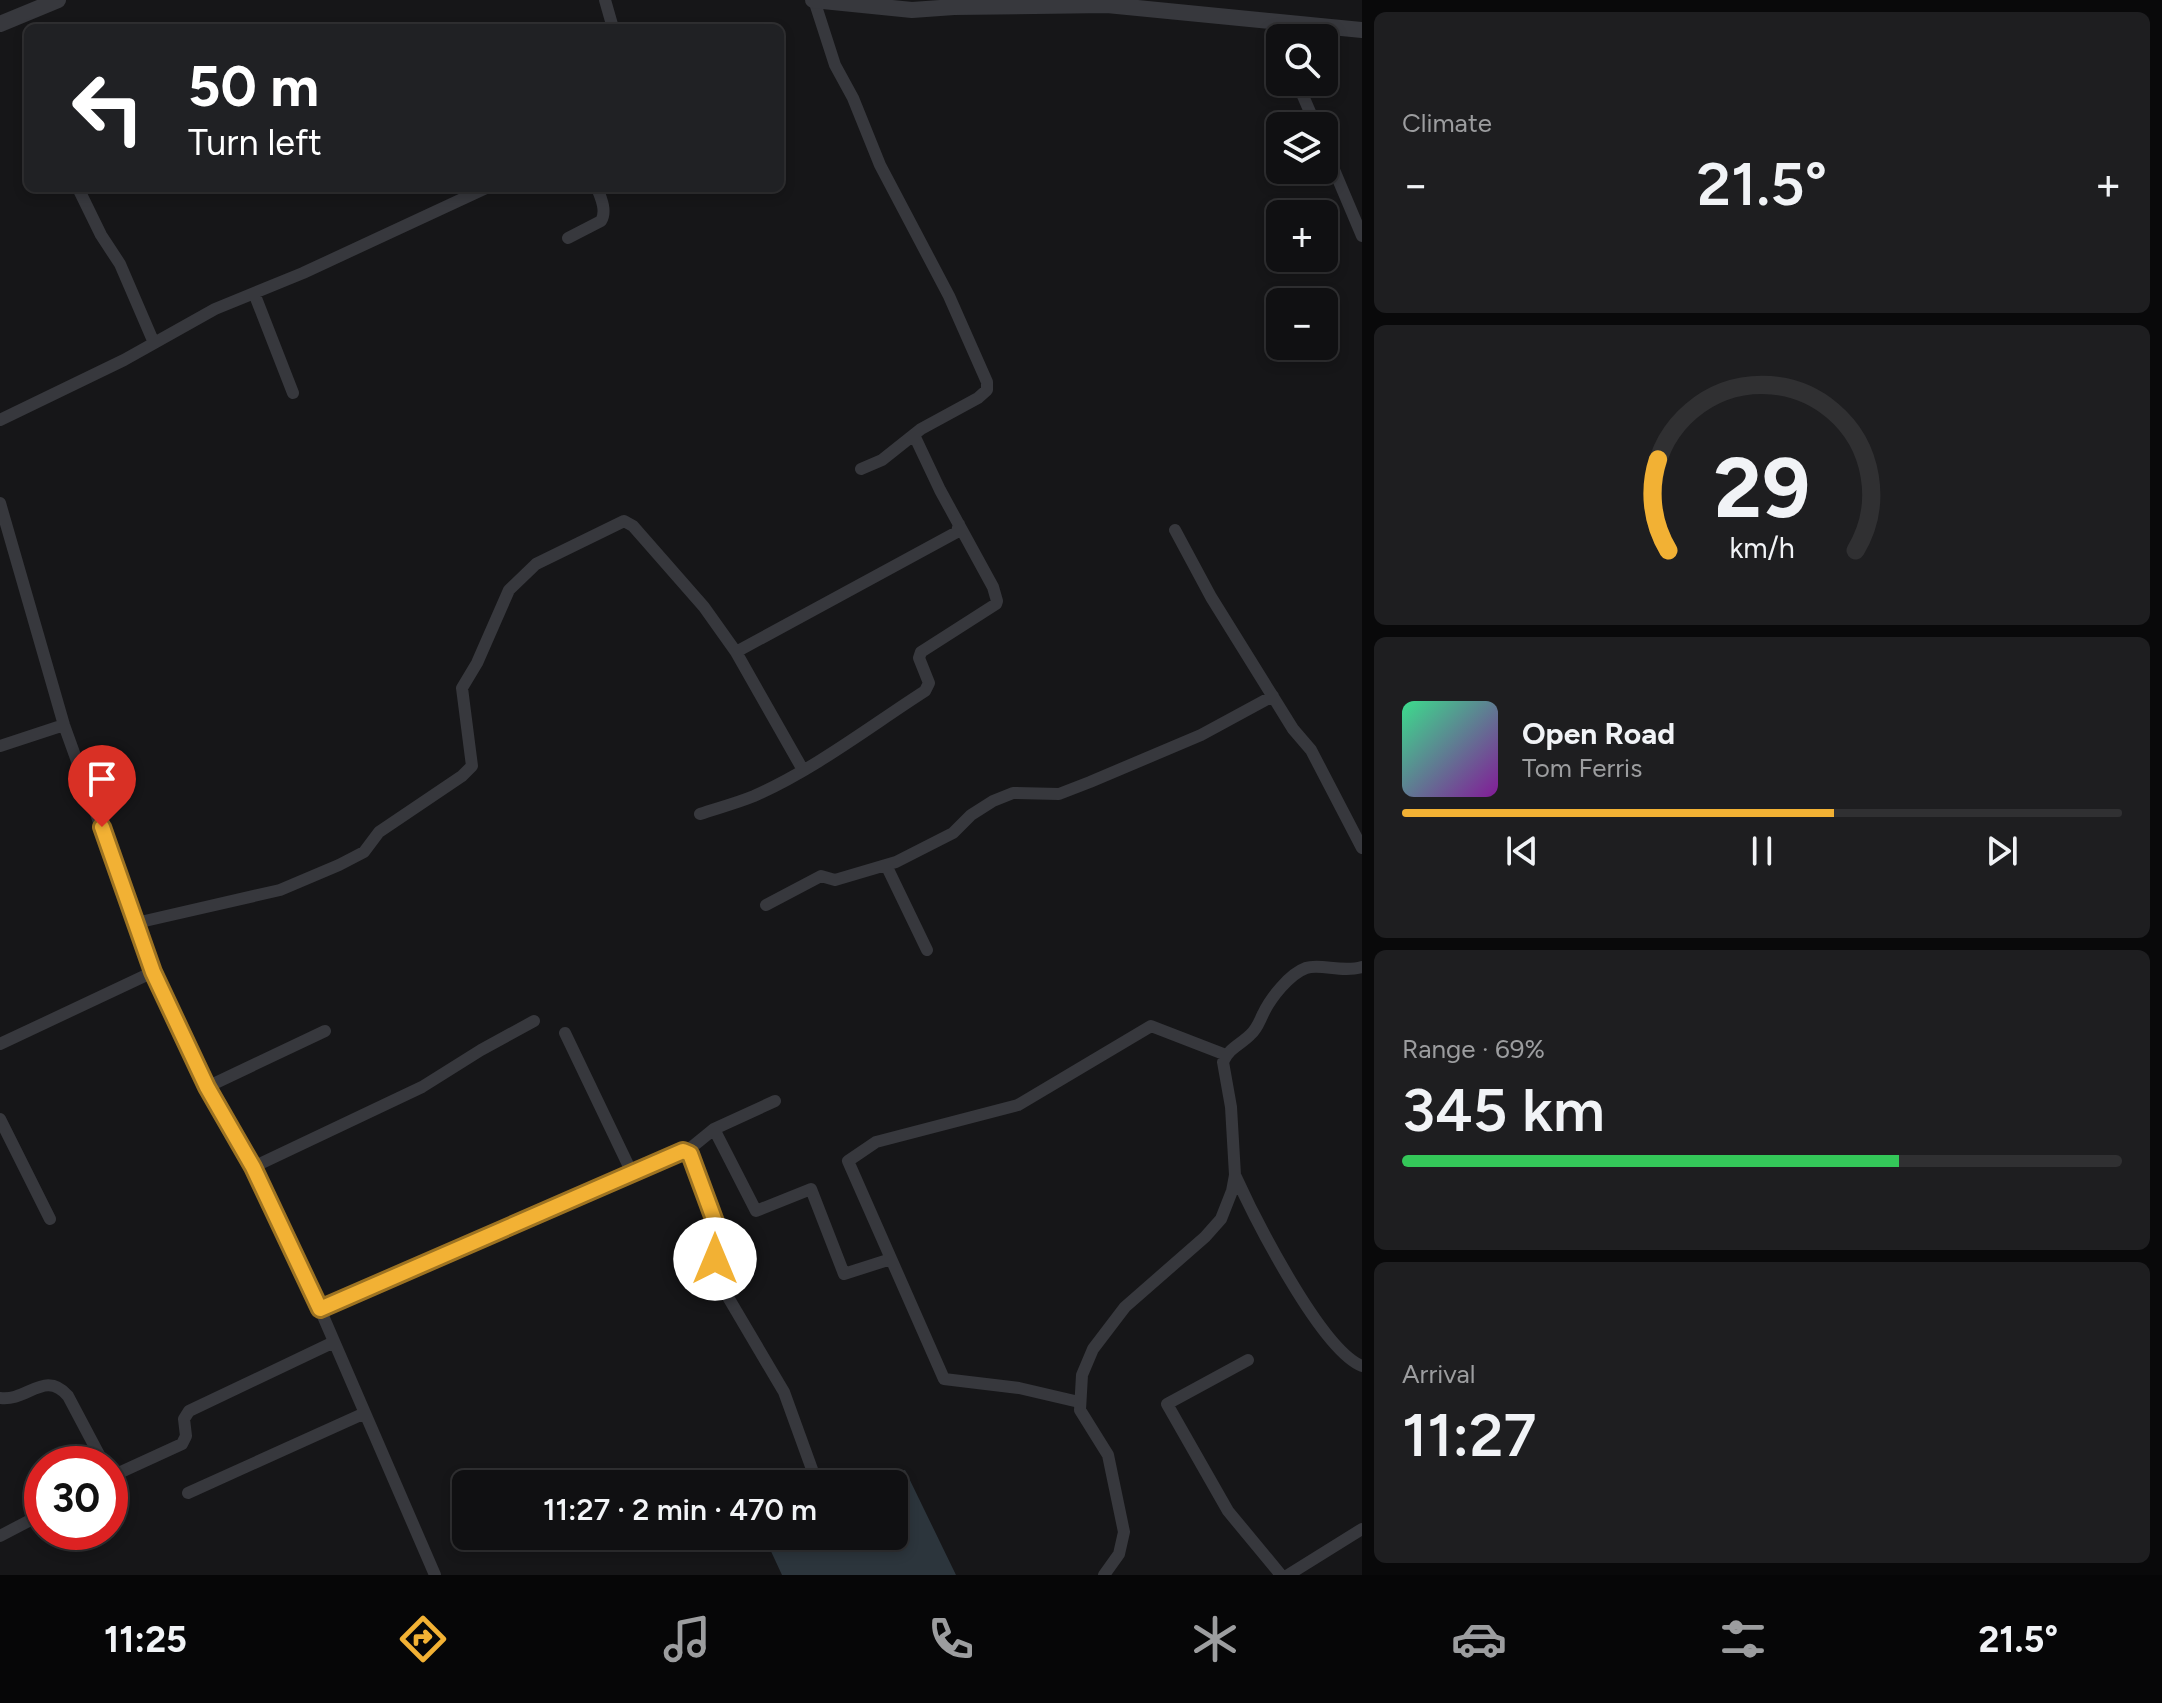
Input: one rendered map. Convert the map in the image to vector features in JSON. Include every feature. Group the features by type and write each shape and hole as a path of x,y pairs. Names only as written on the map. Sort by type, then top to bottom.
{"street":[{"path":"0,24 58,0"},
{"path":"605,0 612,24"},
{"path":"861,469 882,460 914,435 978,398 987,390 987,382 949,296 880,165 853,98 835,65 813,0 885,10 953,3 1107,5 1266,27"},
{"path":"1338,30 1362,30"},
{"path":"1338,179 1362,236"},
{"path":"80,192 101,235 120,264 154,343"},
{"path":"0,420 215,309 477,192"},
{"path":"568,238 604,217 598,192"},
{"path":"254,293 293,393"},
{"path":"700,814 754,796 803,770 925,691 929,683 919,658 921,652 996,604 993,587 960,529 914,435"},
{"path":"0,503 4,527 64,725 153,972 207,1087 253,1167 320,1309 435,1575"},
{"path":"136,923 280,890 339,865 364,852 379,832 462,776 472,766 462,688 477,663 509,590 536,564 624,521 633,526 704,607 736,652 803,770"},
{"path":"736,652 960,529"},
{"path":"1175,530 1211,597 1288,722 1311,750 1362,848"},
{"path":"766,905 821,876 835,880 886,865 944,839 971,815 1013,793 1050,795 1147,760 1273,696"},
{"path":"0,746 64,725"},
{"path":"886,865 927,950"},
{"path":"1104,1575 1119,1554 1124,1532 1108,1455 1083,1416 1079,1402 1082,1375 1093,1349 1138,1294 1214,1228 1228,1203 1235,1175 1231,1107 1224,1070 1226,1055 1250,1035 1270,1002 1299,972 1310,966 1348,971 1362,967"},
{"path":"0,1044 153,972"},
{"path":"253,1167 422,1087 534,1021"},
{"path":"1079,1402 1019,1388 944,1379 848,1161 876,1142 1018,1105 1151,1026 1226,1055"},
{"path":"207,1087 325,1031"},
{"path":"565,1033 632,1173"},
{"path":"320,1309 687,1151 714,1129 775,1101"},
{"path":"0,1119 50,1219"},
{"path":"714,1129 756,1211 811,1189 844,1274 891,1259"},
{"path":"687,1151 721,1238 715,1259 725,1292 781,1384 812,1470"},
{"path":"1235,1175 1252,1213 1299,1295 1347,1356 1362,1366"},
{"path":"128,1468 182,1444 186,1436 184,1419 189,1411 334,1342"},
{"path":"1248,1360 1167,1404 1228,1511 1281,1575"},
{"path":"0,1398 10,1399 41,1386 60,1387 94,1446"},
{"path":"188,1493 365,1413"},
{"path":"0,1536 24,1523"},
{"path":"1288,1575 1362,1529"}],"shaded area":[{"path":"908,1476 956,1575 782,1575 770,1550 908,1550"}],"route":[{"path":"102,827 153,972 207,1087 253,1167 320,1309 683,1151 690,1154 721,1238 715,1259"}]}
